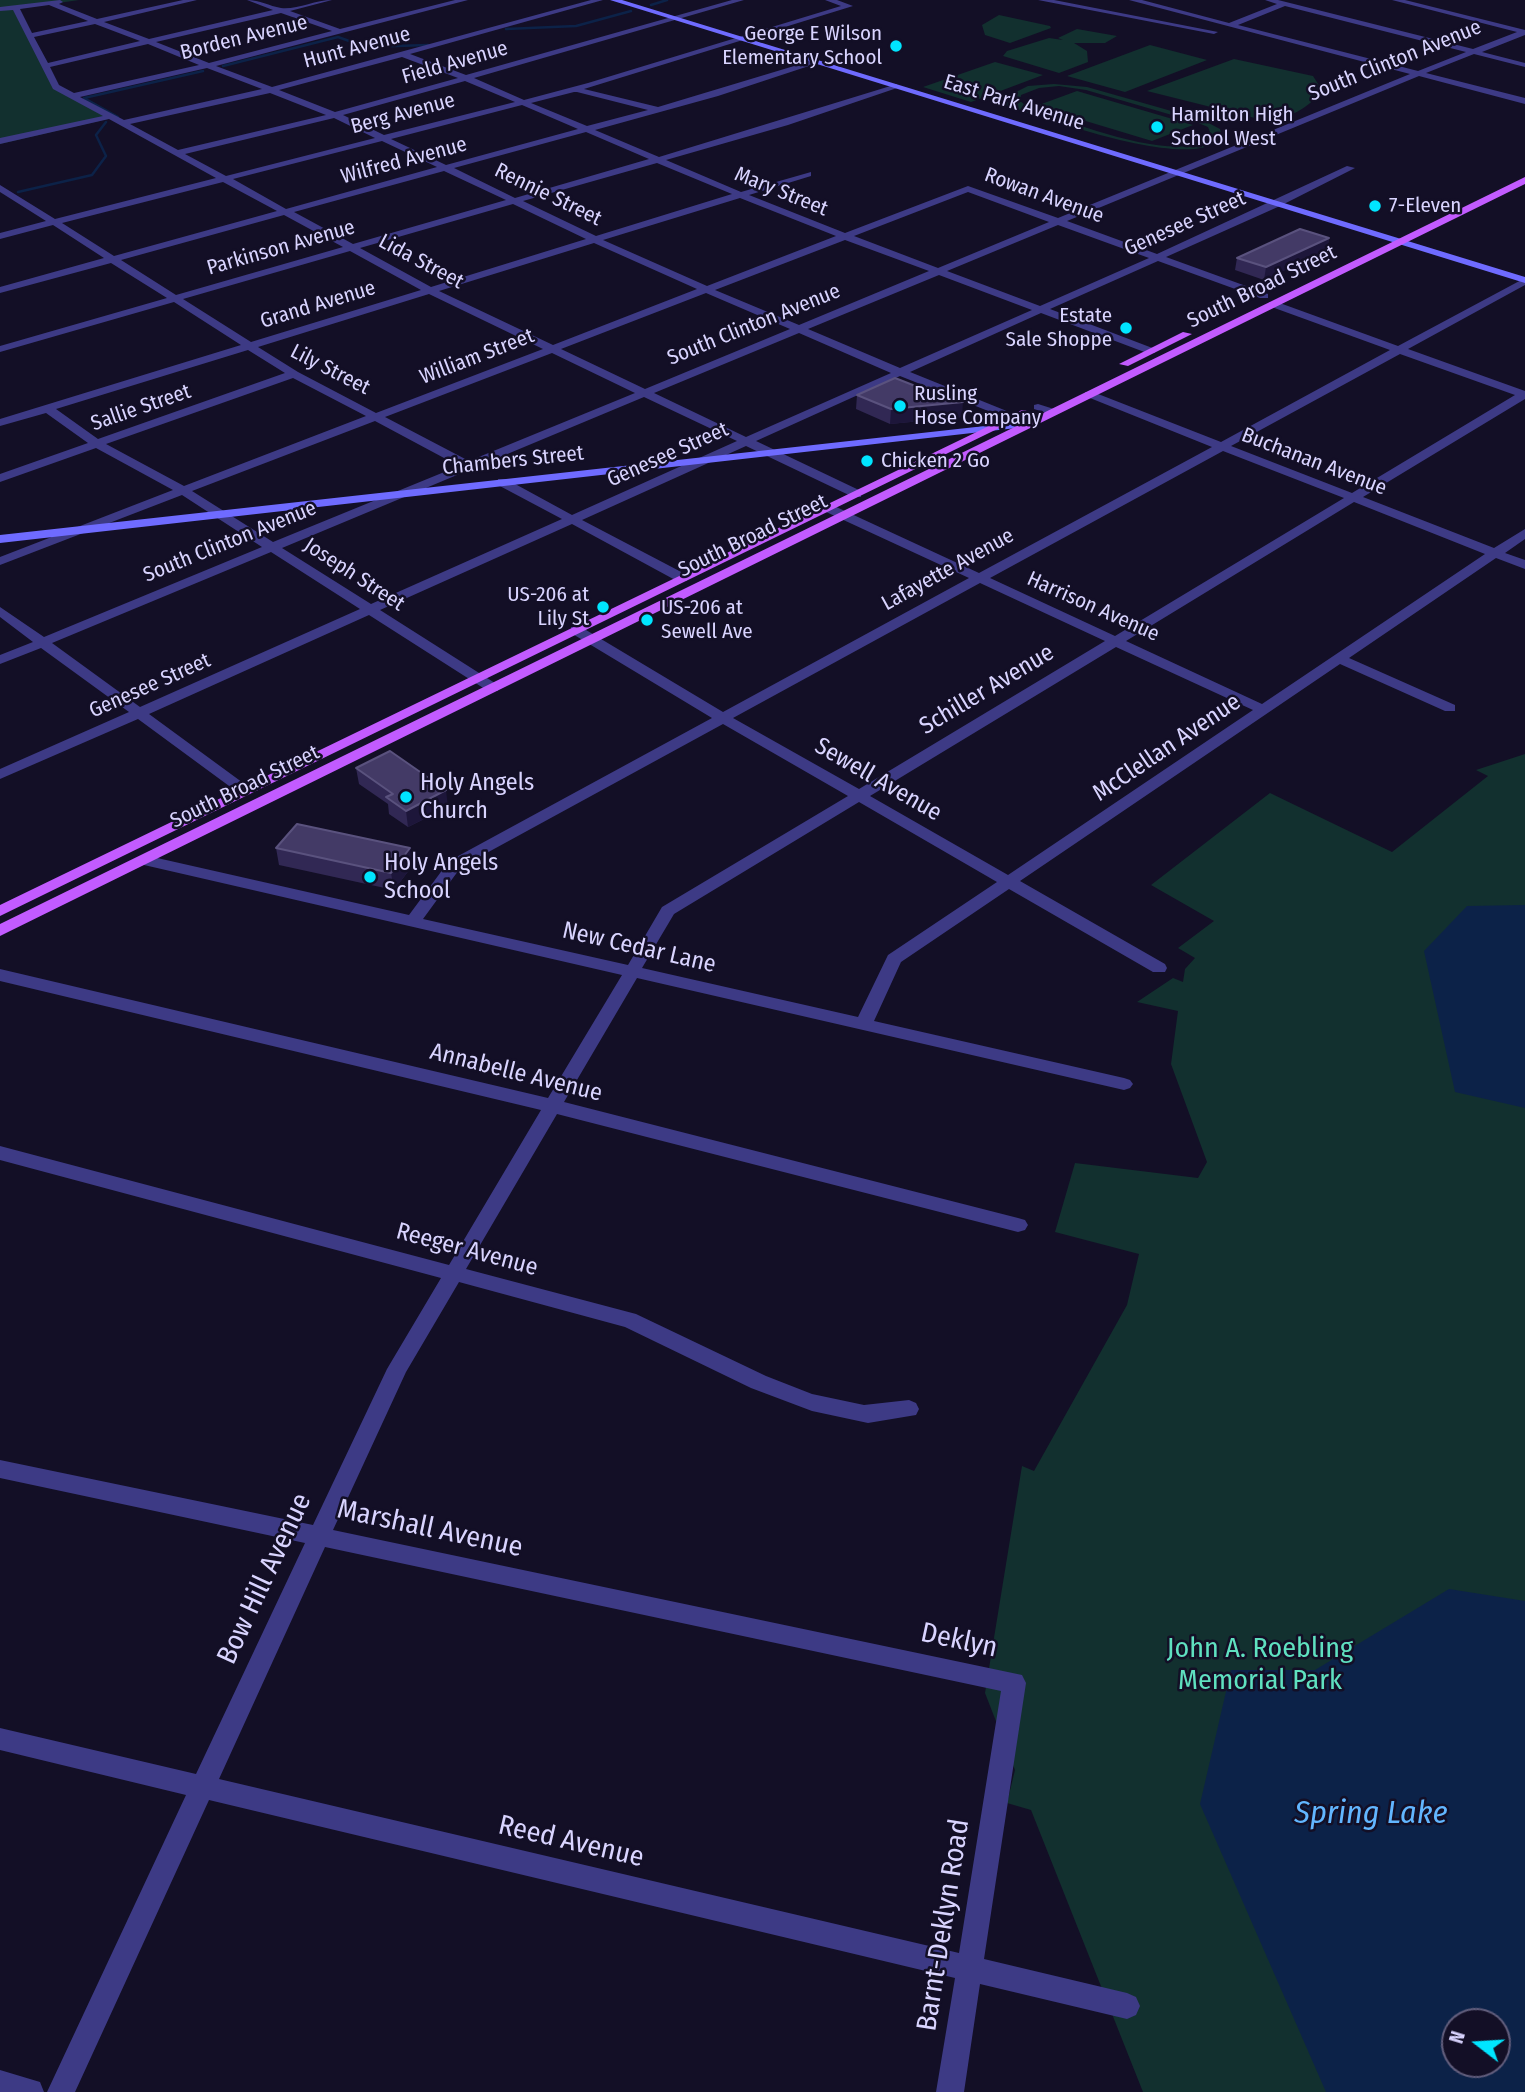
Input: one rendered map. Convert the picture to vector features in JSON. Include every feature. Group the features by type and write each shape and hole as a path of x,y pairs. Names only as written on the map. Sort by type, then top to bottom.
{"main road":[{"name":"South Broad Street","path":"0,911 1525,168"},
{"name":"South Broad Street","path":"0,931 1525,180"}],"street":[{"path":"0,9 71,0"},
{"path":"30,36 193,0"},
{"path":"251,0 341,32"},
{"path":"45,66 328,0"},
{"name":"Borden Avenue","path":"72,96 209,65 464,0"},
{"name":"Hunt Avenue","path":"123,123 271,90 599,0"},
{"name":"East Park Avenue","path":"614,0 1525,280"},
{"name":"Field Avenue","path":"177,153 335,115 740,0"},
{"name":"Berg Avenue","path":"0,236 570,89 744,40 849,6 829,0"},
{"path":"1042,0 1348,55"},
{"path":"1133,0 1525,101"},
{"path":"1269,0 1525,65"},
{"path":"1213,32 1297,0"},
{"path":"1396,0 1525,32"},
{"path":"1406,0 1428,8"},
{"name":"Rennie Street","path":"49,3 335,115 596,240 900,372 1030,424"},
{"name":"Lida Street","path":"15,7 57,87 72,96 431,291 857,494"},
{"name":"South Clinton Avenue","path":"0,660 1058,221 1525,32"},
{"name":"Mary Street","path":"402,54 522,100 741,195 1151,351"},
{"name":"Wilfred Avenue","path":"0,290 659,110 817,62"},
{"name":"Parkinson Avenue","path":"0,349 785,123 894,86"},
{"path":"570,89 659,110"},
{"path":"0,141 109,117"},
{"name":"Genesee Street","path":"0,775 1278,204 1350,168"},
{"name":"Grand Avenue","path":"0,424 808,174"},
{"name":"Lily Street","path":"0,188 248,347 469,466"},
{"name":"Rowan Avenue","path":"968,189 1264,296"},
{"name":"William Street","path":"0,561 968,189"},
{"name":"Lafayette Avenue","path":"412,921 455,864 1525,280"},
{"path":"1273,304 1525,394"},
{"name":"Sallie Street","path":"0,478 294,374"},
{"name":"Buchanan Avenue","path":"1089,394 1525,565"},
{"name":"Schiller Avenue","path":"553,1106 668,911 1525,394"},
{"path":"1038,407 1053,412"},
{"name":"Joseph Street","path":"48,409 97,444 182,490 493,688"},
{"name":"Chambers Street","path":"0,539 1030,424"},
{"path":"502,482 682,578"},
{"name":"Harrison Avenue","path":"828,508 1264,710"},
{"name":"McClellan Avenue","path":"864,1024 894,959 1525,533"},
{"path":"0,611 245,791"},
{"name":"Sewell Avenue","path":"576,630 721,717 1158,968"},
{"path":"1340,659 1450,708"},
{"name":"New Cedar Lane","path":"144,860 1124,1084"},
{"name":"Annabelle Avenue","path":"0,975 553,1106 1018,1225"},
{"name":"Bow Hill Avenue","path":"61,2092 397,1369 553,1106"},
{"name":"Reeger Avenue","path":"0,1153 629,1320 669,1335 751,1381 784,1395 870,1415 909,1409"},
{"name":"Marshall Avenue","path":"0,1469 808,1639"},
{"name":"Deklyn","path":"808,1639 1014,1683 1001,1768"},
{"name":"Reed Avenue","path":"0,1740 1127,2006"},
{"name":"Barnt-Deklyn Road","path":"950,2092 1001,1768"},
{"path":"0,2084 30,2092"}],"green space":[{"path":"0,0 79,0 17,9 54,85 112,118 0,144"},
{"path":"999,15 1051,28 1010,43 985,35 982,25"},
{"path":"1077,29 1117,36 1105,43 1074,43 1087,51 1088,62 1059,73 1003,56 1007,51 1049,38 1063,40 1058,38"},
{"path":"1150,45 1207,60 1125,92 1067,76"},
{"path":"1234,59 1313,76 1322,90 1314,100 1298,111 1263,120 1147,91"},
{"path":"995,62 1043,75 971,102 923,87"},
{"path":"1054,84 1087,87 1203,120 1220,129 1222,137 1206,147 1180,149 1148,146 1077,128 995,102 1002,100 1011,103 1012,94 1028,86","holes":["1059,86 1086,90 1196,122 1208,127 1212,137 1196,145 1174,147 1149,144 1095,131 1029,108 1020,101 1021,95 1039,88"]},
{"path":"1077,91 1193,125 1152,141 1036,106"},
{"name":"John A. Roebling Memorial Park","path":"1525,754 1525,2092 1143,2092 1031,1810 1007,1803 1015,1770 985,1693 1022,1466 1034,1471 1127,1305 1139,1254 1055,1232 1075,1163 1198,1178 1207,1162 1171,1064 1178,1011 1137,1002 1173,978 1183,982 1185,969 1195,958 1178,948 1214,921 1151,885 1270,793 1392,852 1488,776 1476,770"}],"water":[{"path":"1525,905 1525,1108 1455,1092 1424,951 1467,906"},
{"name":"Spring Lake","path":"1449,1589 1525,1601 1525,2092 1326,2092 1200,1804 1231,1670 1315,1670"}],"building":[{"path":"1300,229 1329,238 1266,267 1237,258"},
{"path":"895,378 923,389 927,387 963,402 891,409 857,395"},
{"path":"390,751 446,790 406,811 386,797 393,794 356,768"},
{"path":"297,824 410,848 391,873 276,848"}],"waterway":[{"path":"651,5 667,0"},
{"path":"506,29 576,26 631,11"},
{"path":"223,66 338,37 366,47 428,45"},
{"path":"118,117 84,98 203,71"},
{"path":"18,192 92,175 106,156 96,135 106,122"}],"place":[{"name":"George E Wilson Elementary School","path":"896,46"},
{"name":"Hamilton High School West","path":"1157,127"},
{"name":"7-Eleven","path":"1375,206"},
{"name":"Estate Sale Shoppe","path":"1126,328"},
{"name":"Rusling Hose Company","path":"900,406"},
{"name":"Chicken 2 Go","path":"867,461"},
{"name":"US-206 at Lily St","path":"603,607"},
{"name":"US-206 at Sewell Ave","path":"647,620"},
{"name":"Holy Angels Church","path":"406,797"},
{"name":"Holy Angels School","path":"370,877"}]}
